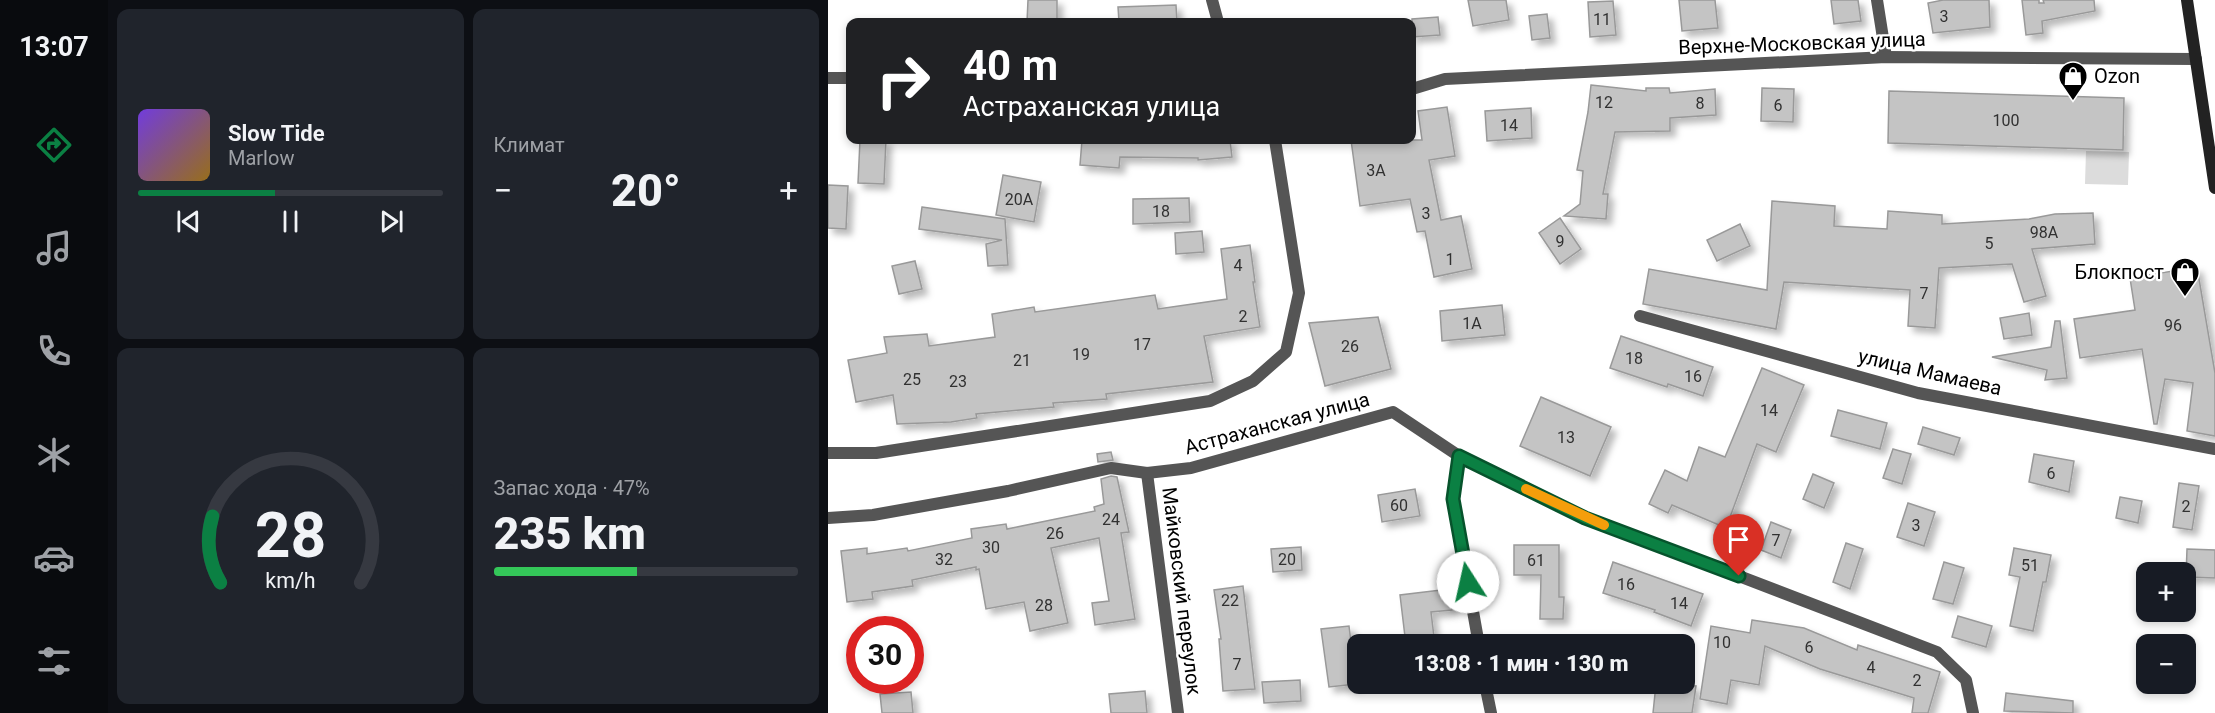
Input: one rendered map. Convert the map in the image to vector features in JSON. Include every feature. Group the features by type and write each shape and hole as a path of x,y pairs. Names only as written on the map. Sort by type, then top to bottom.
{"street":[{"path":"1212,0 1217,18"},
{"path":"1877,0 1886,57"},
{"path":"2187,0 2215,188"},
{"name":"Верхне-Московская улица","path":"1416,89 1445,78 1886,57 2196,59"},
{"path":"828,78 846,78"},
{"name":"Астраханская улица","path":"828,453 876,453 1210,401 1253,381 1286,352 1299,293 1276,144"},
{"name":"улица Мамаева","path":"1640,316 1918,393 2215,449"},
{"name":"Астраханская улица","path":"828,518 873,516 1008,491 1111,468 1148,473 1191,468 1393,412 1459,456 1585,518 1937,652 1966,680 1973,713"},
{"path":"1459,456 1453,499 1477,634"},
{"name":"Майковский переулок","path":"1148,473 1178,713"},
{"path":"1487,694 1491,713"}],"shaded area":[{"path":"2086,151 2129,152 2128,185 2085,184"}],"building":[{"path":"1028,0 1057,0 1057,18 1027,18"},
{"path":"1468,0 1506,0 1509,20 1473,26"},
{"path":"1679,0 1715,0 1718,28 1682,31"},
{"path":"1831,0 1858,0 1861,21 1834,24"},
{"path":"1943,0 1989,0 1990,27 1933,33 1928,3"},
{"path":"2022,0 2039,0 2039,3 2044,3 2043,0 2094,0 2095,11 2042,21 2043,33 2026,35"},
{"path":"1613,1 1616,35 1590,37 1588,2"},
{"path":"1176,5 1177,18 1119,18 1118,7"},
{"path":"1547,14 1550,38 1532,40 1529,16"},
{"path":"1438,17 1440,35 1416,37 1416,19"},
{"path":"1591,85 1646,91 1646,88 1669,88 1670,93 1715,89 1716,115 1670,118 1670,131 1615,132 1603,194 1608,194 1606,219 1564,216 1580,204 1583,171 1577,170"},
{"path":"1762,88 1794,89 1793,122 1761,121"},
{"path":"1889,91 2124,98 2123,150 1888,143"},
{"path":"1447,107 1455,156 1429,160 1441,220 1461,216 1472,269 1434,277 1425,231 1417,232 1410,199 1360,206 1352,144 1416,144 1416,140 1422,140 1418,111"},
{"path":"1531,108 1532,138 1487,141 1485,111"},
{"path":"860,144 886,144 884,184 858,183"},
{"path":"1082,144 1230,144 1232,157 1198,160 1198,158 1120,157 1119,168 1080,165"},
{"path":"1003,175 1041,182 1034,222 996,215"},
{"path":"828,185 848,186 846,229 828,228"},
{"path":"1189,198 1190,222 1133,224 1133,199"},
{"path":"1772,201 1835,206 1834,226 1887,229 1888,211 1942,215 1942,224 2093,213 2095,244 2032,249 2046,296 2024,302 2012,264 1939,268 1935,328 1908,326 1910,290 1784,282 1776,329 1643,304 1649,269 1767,290"},
{"path":"922,207 1005,219 1008,265 988,266 986,244 1002,240 919,229"},
{"path":"1560,218 1581,249 1560,264 1539,233"},
{"path":"1740,224 1750,246 1717,261 1707,240"},
{"path":"1202,231 1204,252 1176,254 1175,233"},
{"path":"1250,245 1260,327 1204,336 1213,382 1106,394 1107,399 1053,403 1054,407 976,414 977,418 951,422 897,424 893,395 856,402 848,360 887,353 884,337 927,334 929,346 995,337 992,314 1034,307 1035,312 1155,295 1158,309 1227,299 1221,249"},
{"path":"915,261 922,289 899,294 892,266"},
{"path":"2197,267 2215,373 2215,436 2187,431 2193,383 2165,379 2157,424 2154,424 2142,349 2080,358 2074,319 2135,310 2130,278"},
{"path":"1502,305 1505,335 1442,341 1440,311"},
{"path":"2029,313 2032,335 2004,339 2000,318"},
{"path":"1378,317 1391,369 1325,386 1309,323"},
{"path":"2055,321 2060,321 2067,378 2045,380 2047,370 1992,357 2051,347"},
{"path":"1621,336 1713,367 1703,396 1610,368"},
{"path":"1762,368 1804,385 1776,452 1757,444 1726,528 1672,505 1668,513 1649,504 1665,470 1687,481 1699,447 1725,457"},
{"path":"1541,397 1611,427 1590,476 1520,446"},
{"path":"1838,410 1887,423 1880,449 1831,436"},
{"path":"1923,427 1960,438 1954,455 1918,444"},
{"path":"1893,449 1911,454 1902,484 1883,478"},
{"path":"1111,452 1113,460 1098,462 1097,454"},
{"path":"2034,454 2074,461 2069,492 2029,482"},
{"path":"1813,474 1834,483 1824,508 1803,499"},
{"path":"1117,477 1129,532 1121,533 1135,619 1095,625 1092,603 1109,601 1099,538 1051,548 1068,623 1030,631 1024,602 986,609 979,569 976,570 976,567 912,580 913,586 872,592 873,599 847,602 841,551 867,548 867,554 907,548 908,551 972,538 971,529 1006,524 1007,529 1095,511 1094,507 1104,504 1101,479"},
{"path":"2179,483 2199,486 2192,530 2173,527"},
{"path":"1415,489 1420,516 1382,522 1378,495"},
{"path":"2120,497 2142,501 2138,523 2116,518"},
{"path":"1908,503 1935,512 1924,546 1897,537"},
{"path":"1771,522 1791,530 1781,558 1761,550"},
{"path":"1846,543 1863,549 1850,589 1833,582"},
{"path":"1514,545 1559,545 1559,597 1564,597 1563,619 1540,619 1541,575 1514,575"},
{"path":"1301,547 1302,570 1273,572 1271,549"},
{"path":"2014,548 2051,555 2033,631 2010,626 2020,577 2009,575"},
{"path":"2187,549 2215,550 2215,578 2196,577 2196,562 2187,562"},
{"path":"1613,562 1703,594 1691,626 1654,612 1655,610 1603,593"},
{"path":"1944,562 1964,568 1953,604 1933,599"},
{"path":"1243,586 1255,689 1223,691 1219,639 1221,639 1214,590"},
{"path":"1449,589 1452,610 1431,612 1434,634 1405,634 1400,595"},
{"path":"1958,616 1992,626 1986,647 1952,637"},
{"path":"1752,620 1804,628 1857,650 1858,645 1940,672 1928,713 1912,713 1914,698 1820,669 1765,646 1759,685 1731,680 1727,704 1700,699 1711,626 1750,633"},
{"path":"1349,626 1347,685 1329,687 1321,629"},
{"path":"1300,680 1301,701 1264,703 1262,682"},
{"path":"1145,691 1147,713 1111,713 1109,694"},
{"path":"2006,693 2073,701 2073,713 2004,711"},
{"path":"880,694 911,694 913,713 882,713"},
{"path":"1655,694 1695,694 1692,713 1653,713"}],"slow traffic":[{"path":"1526,489 1604,525"}],"place":[{"name":"Ozon","path":"2073,102"},
{"name":"Блокпост","path":"2185,298"}],"route":[{"path":"1468,582 1453,499 1459,456 1585,518 1739,576"}]}
